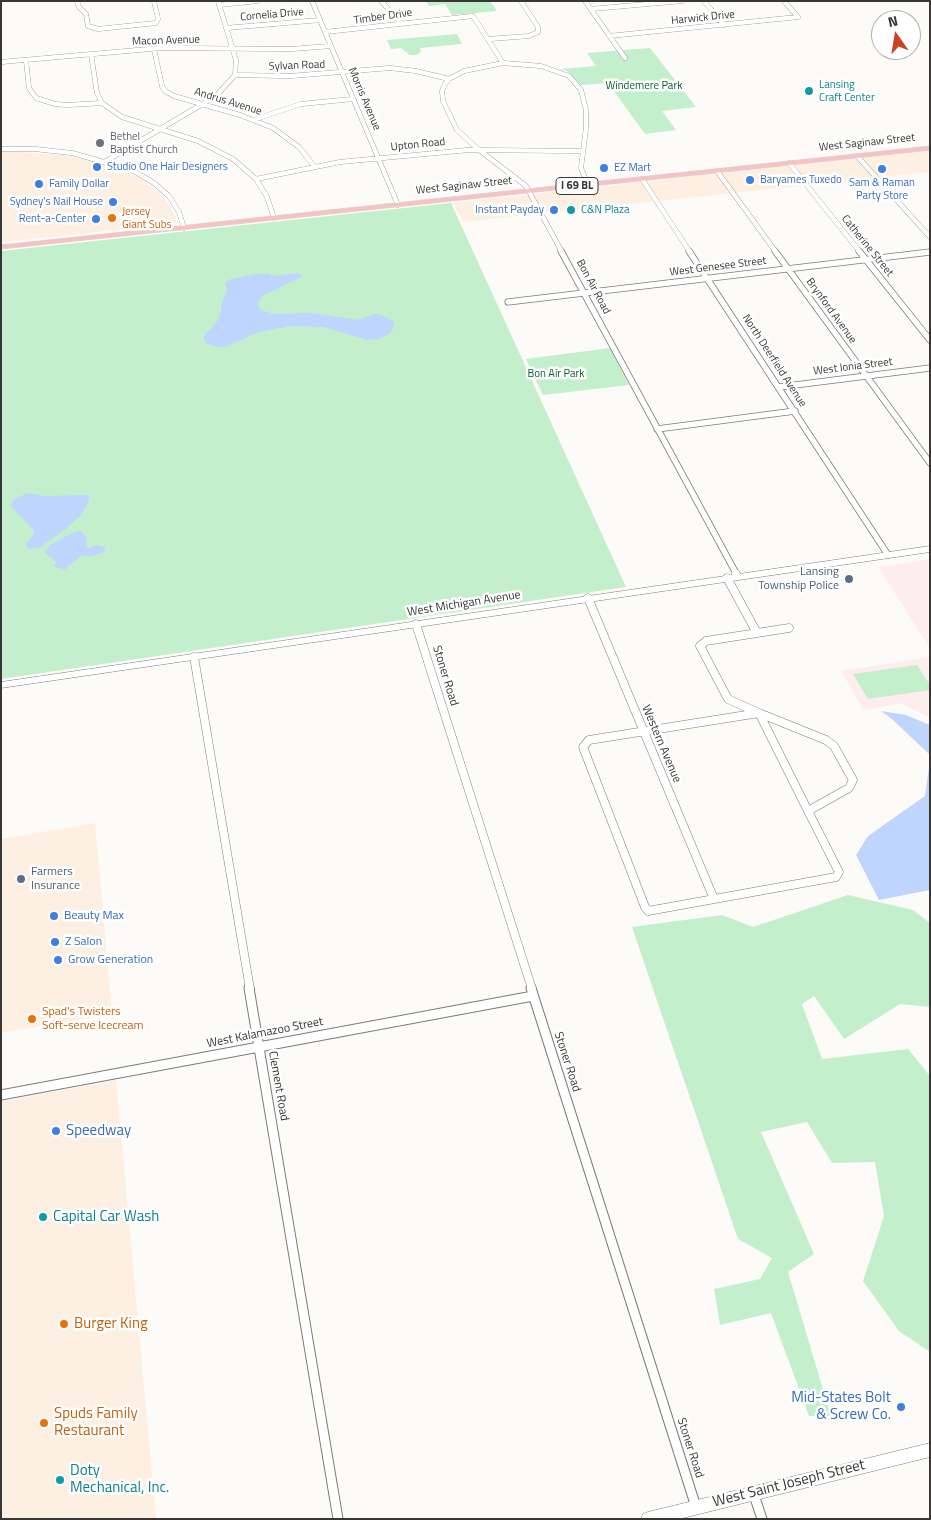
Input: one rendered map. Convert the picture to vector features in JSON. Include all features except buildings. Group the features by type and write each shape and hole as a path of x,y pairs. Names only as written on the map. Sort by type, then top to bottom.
{"main road":[{"name":"West Saginaw Street","path":"1,247 929,149"}],"street":[{"path":"77,1 78,7 86,14 88,26 93,29 156,23 158,18 154,1"},
{"path":"106,161 201,104 224,88 235,75 236,60 219,3 258,1"},
{"name":"Morris Avenue","path":"312,1 398,205"},
{"path":"381,1 401,23"},
{"path":"503,63 489,39 529,36 538,32 538,27 521,1"},
{"path":"585,1 625,58"},
{"path":"591,9 682,1"},
{"path":"704,1 724,25"},
{"name":"Harwick Drive","path":"609,36 795,18 798,16 784,1"},
{"name":"Timber Drive","path":"326,32 473,16 489,39"},
{"name":"Cornelia Drive","path":"226,28 320,20"},
{"name":"Macon Avenue","path":"1,62 154,48 291,49 331,46"},
{"name":"Andrus Avenue","path":"154,48 162,86 165,91 174,96 273,128 292,140 306,154 314,166"},
{"path":"91,54 97,93 102,103 122,117 214,148 233,159 256,179 267,196 274,218"},
{"path":"26,60 29,88 36,98 55,104 67,105 102,103"},
{"path":"449,79 476,67 503,63 529,64 552,69 575,81 581,90 586,110 582,168 588,185"},
{"name":"Sylvan Road","path":"235,75 290,76 390,68 416,71 449,79"},
{"name":"Bon Air Road","path":"449,79 442,91 444,106 457,130 478,150 524,183 737,576"},
{"path":"253,120 301,104 353,98"},
{"path":"1,149 56,151 106,161 138,173 163,190 175,204 184,228"},
{"name":"Upton Road","path":"256,179 314,166 378,158 478,150 583,151"},
{"path":"857,156 930,237"},
{"name":"Catherine Street","path":"789,163 930,340"},
{"name":"Brynford Avenue","path":"717,171 930,463"},
{"name":"North Deerfield Avenue","path":"642,179 888,555"},
{"name":"West Genesee Street","path":"508,302 930,252"},
{"name":"West Ionia Street","path":"779,387 930,368"},
{"path":"657,429 795,411"},
{"name":"West Michigan Avenue","path":"1,685 930,549"},
{"path":"727,578 757,633"},
{"name":"Western Avenue","path":"588,598 714,899"},
{"name":"Stoner Road","path":"416,624 696,1507"},
{"path":"789,628 706,641 700,646 728,699 826,740 834,746 853,780 849,788 808,811"},
{"name":"Clement Road","path":"194,657 338,1519"},
{"path":"759,713 839,872 836,877 648,911 583,747 589,740 759,713"},
{"name":"West Kalamazoo Street","path":"1,1094 533,996"},
{"name":"West Saint Joseph Street","path":"648,1519 930,1450"},
{"path":"754,1492 762,1519"}],"shaded area":[{"path":"927,148 930,151 930,172 463,222 453,203 654,181 789,163"},
{"path":"1,151 65,155 115,167 139,178 157,190 170,206 177,222 173,224 1,242"},
{"path":"930,559 930,648 878,567"},
{"path":"930,657 930,718 901,703 864,710 841,671"},
{"path":"95,823 112,1014 1,1033 1,839"},
{"path":"116,1080 156,1519 1,1519 1,1102"}],"green space":[{"path":"426,1 490,1 497,11 452,15 445,4 429,6"},
{"path":"457,34 462,44 420,48 421,52 416,55 410,55 401,48 391,49 387,40"},
{"name":"Windemere Park","path":"650,48 696,107 662,111 676,130 645,134 608,83 581,85 567,71 560,69 596,66 587,53"},
{"path":"451,203 626,587 1,679 1,251"},
{"name":"Bon Air Park","path":"610,348 629,385 543,395 526,359"},
{"path":"917,665 930,685 930,690 868,699 853,674"},
{"path":"848,895 913,910 930,923 930,1007 900,1004 844,1039 814,996 802,1004 822,1059 908,1049 930,1076 930,1352 899,1331 863,1281 884,1216 875,1162 832,1163 807,1122 761,1132 814,1254 788,1272 831,1416 809,1416 771,1313 720,1325 714,1289 760,1279 772,1258 738,1239 632,927 722,915 753,927"}],"water":[{"path":"298,273 302,275 301,277 264,295 259,300 258,305 261,310 274,314 313,313 357,320 376,314 382,315 394,322 393,329 389,334 379,339 367,340 324,327 290,326 259,332 225,347 217,347 206,343 204,336 216,323 221,313 221,305 227,290 225,283 231,279 258,274 270,274 271,276"},
{"path":"27,493 45,496 89,495 89,501 81,515 67,528 39,548 29,549 26,545 35,532 11,506 13,500"},
{"path":"76,531 81,531 87,538 86,546 89,548 97,545 105,547 104,552 92,556 81,556 64,570 54,566 56,562 45,553 50,545"},
{"path":"881,711 906,715 930,725 930,755 892,719"},
{"path":"930,760 930,890 879,900 856,855 868,836 925,796"}],"place":[{"name":"Lansing Craft Center","path":"809,91"},
{"name":"Bethel Baptist Church","path":"100,143"},
{"name":"Studio One Hair Designers","path":"97,167"},
{"name":"EZ Mart","path":"604,168"},
{"name":"Sam & Raman Party Store","path":"882,169"},
{"name":"Baryames Tuxedo","path":"750,180"},
{"name":"Family Dollar","path":"39,184"},
{"name":"Sydney's Nail House","path":"113,202"},
{"name":"Instant Payday","path":"554,210"},
{"name":"C&N Plaza","path":"571,210"},
{"name":"Jersey Giant Subs","path":"112,218"},
{"name":"Rent-a-Center","path":"96,219"},
{"name":"Lansing Township Police","path":"849,579"},
{"name":"Farmers Insurance","path":"21,879"},
{"name":"Beauty Max","path":"54,916"},
{"name":"Z Salon","path":"55,942"},
{"name":"Grow Generation","path":"58,960"},
{"name":"Spad's Twisters Soft-serve Icecream","path":"32,1019"},
{"name":"Speedway","path":"56,1131"},
{"name":"Capital Car Wash","path":"43,1217"},
{"name":"Burger King","path":"64,1324"},
{"name":"Mid-States Bolt & Screw Co.","path":"901,1407"},
{"name":"Spuds Family Restaurant","path":"44,1423"},
{"name":"Doty Mechanical, Inc.","path":"60,1480"}]}
